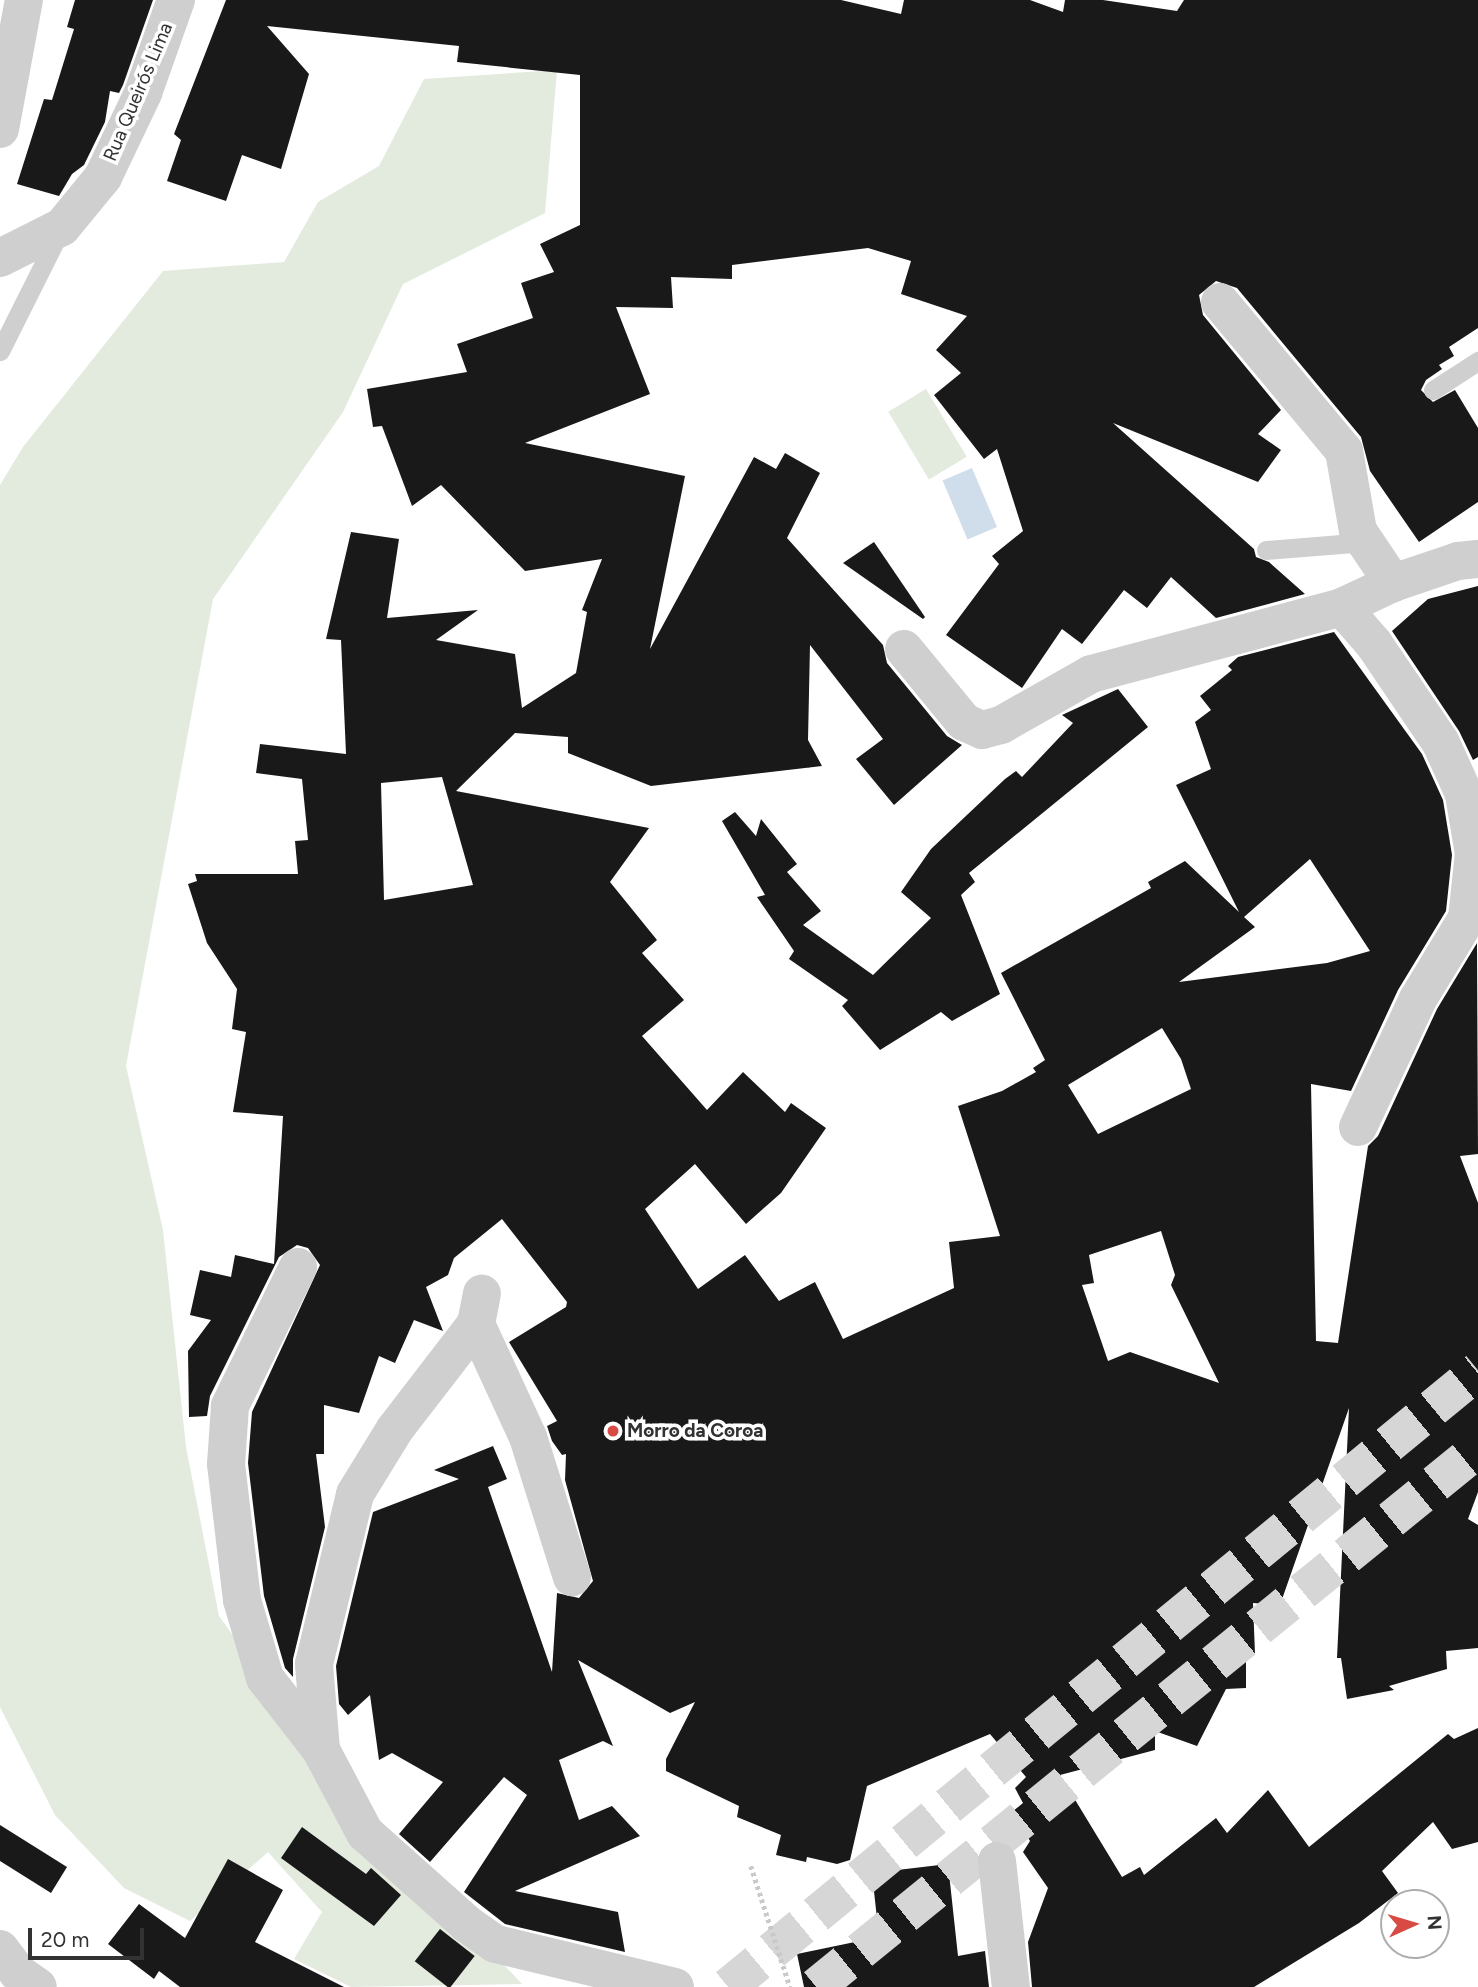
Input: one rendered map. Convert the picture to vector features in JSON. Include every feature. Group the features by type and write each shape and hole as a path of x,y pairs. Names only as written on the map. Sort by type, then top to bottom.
{"street":[{"path":"0,129 24,0"},
{"name":"Rua Queirós Lima","path":"3,262 62,228 103,177 143,93 176,0"},
{"path":"1220,302 1344,451 1353,512 1366,542 1393,583"},
{"path":"904,649 964,722 982,730 1001,725 1091,674 1342,607 1393,583 1458,561 1478,559"},
{"path":"1342,607 1374,644 1441,743 1464,794 1474,854 1467,918 1418,999 1357,1127"},
{"path":"298,1267 230,1405 226,1464 242,1600 265,1678 321,1750 365,1833 437,1900 496,1944 675,1987"},
{"path":"321,1750 314,1664 355,1494 395,1429 479,1309 528,1437 572,1577"},
{"path":"997,1861 1011,1987"},
{"path":"0,1949 18,1973 38,1987"}],"lane":[{"path":"0,351 62,228"},
{"path":"1433,390 1478,361"},
{"path":"1266,550 1366,542"}],"path":[{"path":"751,1866 790,1987"}],"shaded area":[{"path":"557,70 545,213 403,284 343,412 213,599 126,1066 163,1230 186,1447 219,1616 302,1732 412,1866 522,1984 351,1987 294,1959 322,1912 268,1852 190,1921 124,1888 55,1815 0,1707 0,485 23,447 163,271 284,262 318,202 379,166 424,79"},
{"path":"926,389 967,457 929,479 888,412"}],"water":[{"path":"972,468 997,527 968,539 943,481"}],"building":[{"path":"75,0 153,0 123,85 119,93 110,91 105,122 84,165 72,174 59,196 17,184 44,99 52,100 74,29 67,27"},
{"path":"226,0 841,0 901,14 904,0 1030,0 1063,12 1065,0 1103,0 1177,11 1184,0 1478,0 1478,328 1449,347 1454,356 1439,365 1442,369 1426,380 1421,390 1433,402 1455,390 1478,428 1478,502 1419,542 1370,471 1361,437 1237,288 1216,281 1199,295 1203,315 1281,410 1258,434 1281,450 1258,482 1113,423 1254,549 1256,557 1269,562 1305,594 1216,618 1171,577 1147,608 1124,590 1082,644 1062,629 1022,688 946,635 999,564 992,556 1023,531 997,449 984,459 934,395 961,373 936,350 967,316 901,294 911,261 868,248 732,265 732,279 671,277 673,308 616,307 650,394 525,443 685,476 650,649 754,457 776,469 785,453 820,473 787,538 883,645 887,663 947,736 962,745 894,805 856,759 883,739 810,645 808,740 822,766 651,786 568,753 568,737 515,733 456,791 649,828 610,882 657,940 642,953 684,1000 642,1036 707,1110 743,1072 785,1112 791,1103 826,1128 781,1193 746,1224 695,1164 645,1209 698,1289 745,1255 779,1301 815,1282 843,1339 954,1288 949,1242 1000,1236 958,1106 1002,1091 1036,1072 1033,1068 1045,1060 1001,973 1151,888 1148,882 1185,861 1239,912 1176,785 1211,769 1195,722 1211,710 1200,696 1232,670 1228,666 1238,657 1334,632 1422,754 1443,800 1452,855 1446,911 1398,990 1351,1091 1311,1084 1316,1341 1338,1343 1368,1146 1378,1136 1437,1009 1477,943 1478,1154 1460,1156 1478,1203 1478,1492 1468,1519 1478,1525 1478,1648 1446,1651 1447,1669 1389,1686 1394,1690 1347,1699 1341,1658 1337,1658 1349,1408 1280,1605 1253,1603 1255,1654 1246,1655 1246,1688 1226,1689 1197,1746 1155,1731 1155,1750 1060,1775 1122,1877 1140,1867 1144,1875 1216,1818 1227,1833 1268,1790 1309,1847 1448,1734 1454,1739 1478,1728 1478,1842 1452,1849 1433,1822 1382,1871 1395,1889 1380,1889 1380,1907 1359,1923 1254,1987 1032,1987 1028,1942 1048,1888 1023,1852 1030,1841 1012,1812 1023,1803 1015,1788 1026,1777 990,1734 867,1786 850,1860 837,1864 807,1857 806,1862 776,1855 781,1835 737,1817 739,1806 666,1771 666,1759 695,1702 670,1713 578,1660 613,1746 603,1741 559,1760 579,1820 612,1806 640,1836 515,1891 618,1912 625,1952 505,1924 464,1892 527,1795 504,1777 430,1862 399,1834 443,1782 392,1753 379,1760 370,1695 348,1715 339,1704 336,1666 373,1512 459,1479 434,1470 493,1446 507,1479 488,1487 552,1672 557,1593 579,1598 593,1581 565,1480 566,1454 562,1455 552,1441 547,1426 557,1421 509,1342 566,1307 567,1302 502,1219 454,1258 448,1275 426,1287 443,1331 414,1320 395,1363 379,1356 359,1413 324,1405 324,1454 316,1454 325,1527 293,1659 293,1677 285,1668 264,1596 248,1463 252,1412 320,1265 308,1248 297,1245 279,1257 210,1396 207,1416 189,1417 188,1351 211,1320 190,1315 200,1270 231,1277 235,1255 274,1264 283,1116 233,1112 246,1032 232,1029 237,989 207,943 188,884 197,881 195,874 298,874 295,841 308,840 302,779 256,773 260,744 346,754 341,640 326,639 351,532 399,539 387,618 478,610 436,640 515,654 522,708 576,673 587,612 582,610 602,559 525,571 441,485 412,506 382,426 373,427 367,389 467,372 457,344 533,318 521,283 554,272 540,244 580,225 580,75 457,62 459,46 267,26 309,74 281,169 242,155 226,201 167,181 181,140 174,134","holes":["442,777 473,885 384,900 381,783","1310,859 1370,951 1327,963 1179,982 1255,927 1244,917","1162,1028 1181,1059 1191,1089 1098,1134 1068,1085","1161,1231 1175,1275 1171,1285 1219,1383 1130,1352 1108,1361 1082,1285 1094,1283 1089,1255"]},
{"path":"874,542 925,617 923,619 843,563"},
{"path":"1478,586 1478,757 1473,760 1459,731 1392,631 1428,599"},
{"path":"1118,689 1148,727 969,873 975,882 961,895 1000,994 952,1021 941,1012 880,1050 842,1006 848,1000 789,959 794,951 757,897 765,895 722,821 735,812 756,836 761,819 797,864 787,872 821,911 803,925 873,975 931,918 901,892 931,849 1005,779 1016,771 1022,777 1073,723 1062,715"},
{"path":"0,1825 67,1867 51,1893 0,1861"},
{"path":"302,1827 366,1874 371,1868 401,1895 374,1926 281,1858"},
{"path":"228,1859 283,1890 255,1942 344,1987 180,1987 159,1971 154,1979 108,1944 139,1904 185,1938"},
{"path":"948,1864 958,1956 985,1951 989,1987 804,1987 797,1954 879,1937 872,1873"},
{"path":"440,1929 475,1956 451,1987 415,1961"}],"tunnel":[{"path":"728,1987 1478,1371"},
{"path":"816,1987 1478,1449"}],"place":[{"name":"Morro da Coroa","path":"613,1431"}]}
